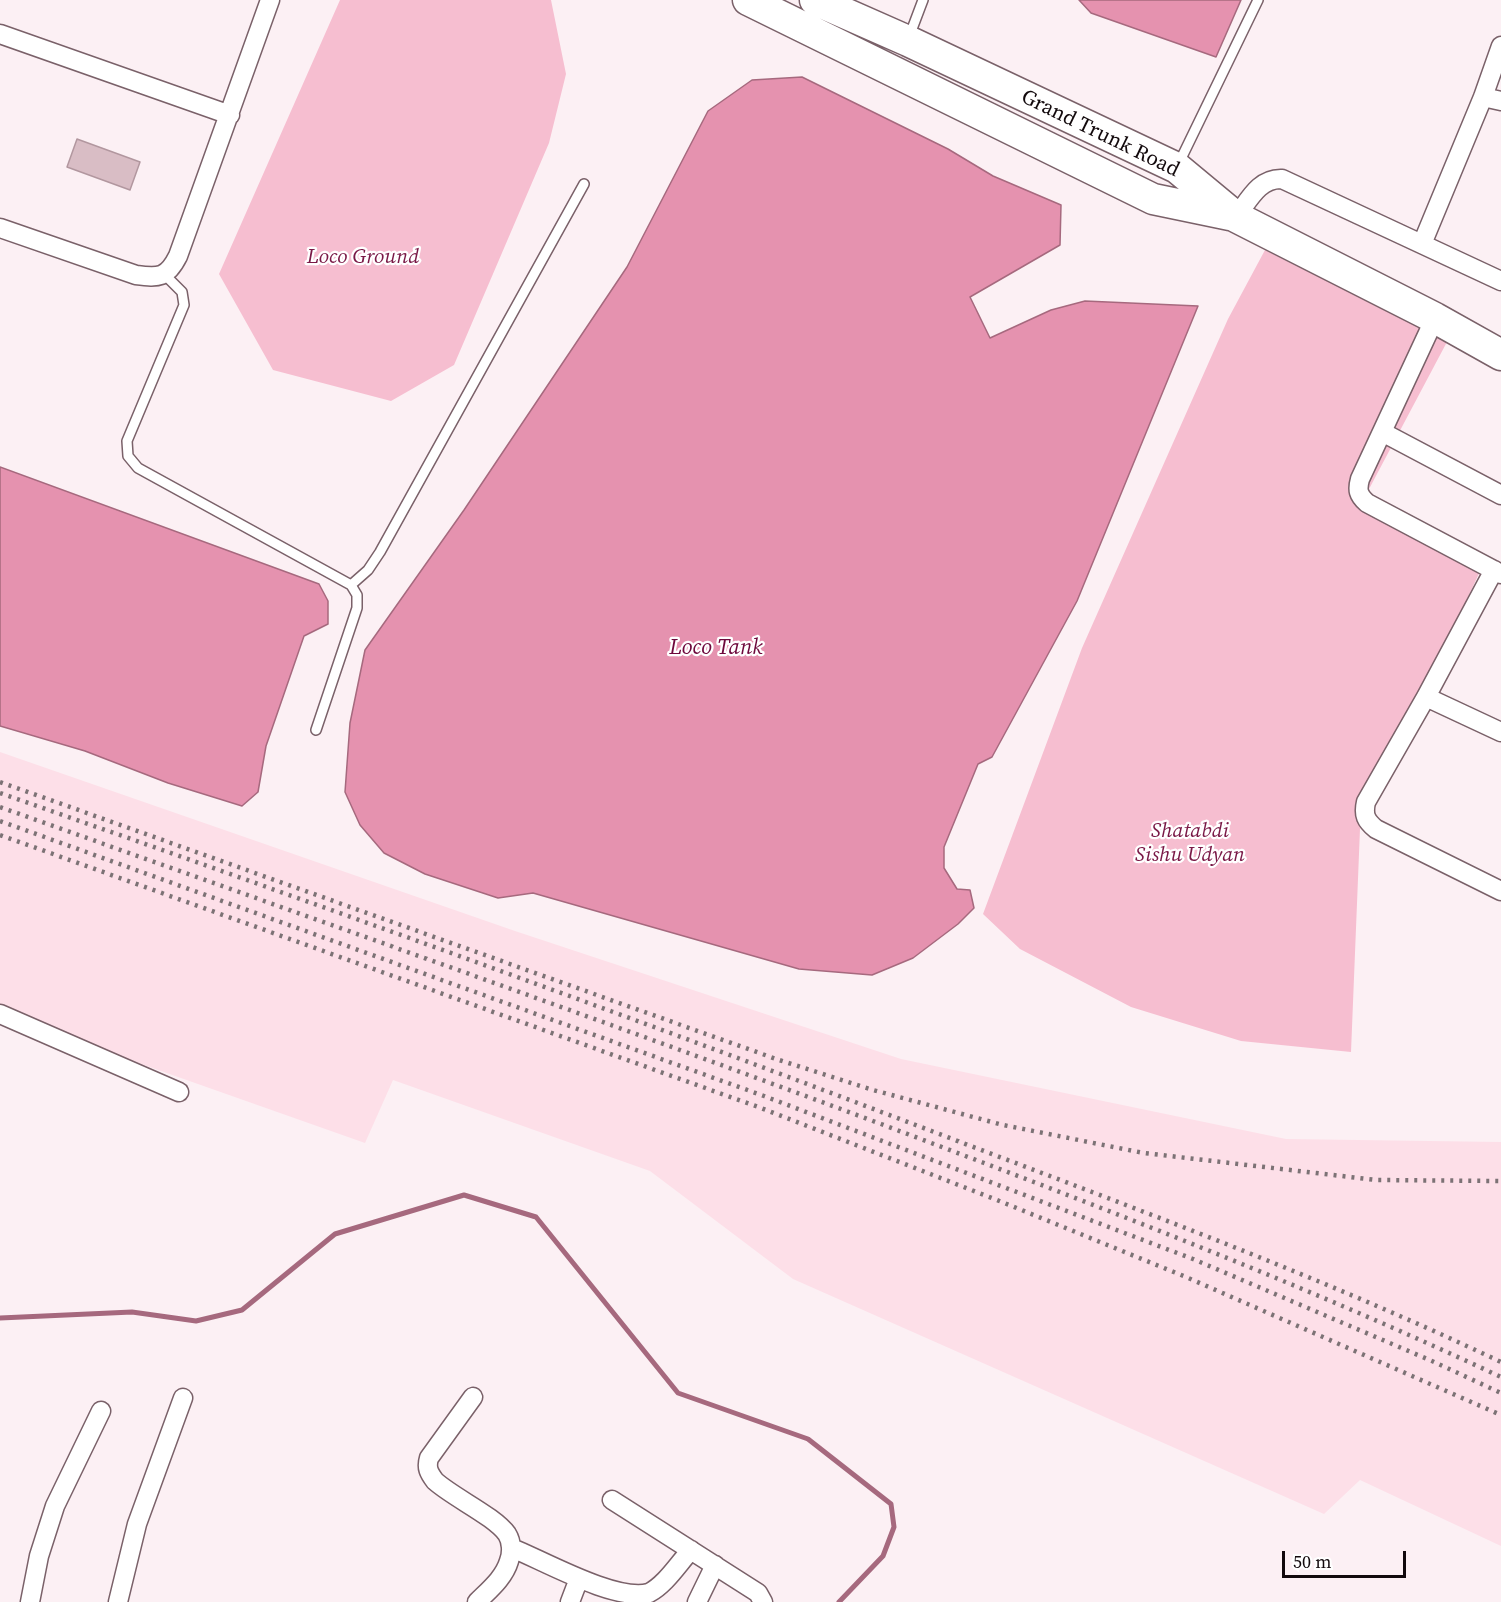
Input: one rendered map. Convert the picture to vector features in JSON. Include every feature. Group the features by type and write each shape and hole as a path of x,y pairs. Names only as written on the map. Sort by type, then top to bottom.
{"main road":[{"path":"748,0 1153,199 1236,217"},
{"name":"Grand Trunk Road","path":"815,0 908,41 1177,168 1236,217 1435,318 1501,355"}],"street":[{"path":"0,228 136,275 153,277 165,275 173,267 178,256 270,0"},
{"path":"0,34 230,115"},
{"path":"1422,244 1483,97 1501,46"},
{"path":"1483,97 1501,102"},
{"path":"1236,217 1262,183 1272,178 1282,179 1501,281"},
{"path":"1435,318 1357,488 1360,496 1367,502 1497,572 1366,802 1363,813 1376,829 1501,891"},
{"path":"1382,432 1501,495"},
{"path":"1426,696 1501,732"},
{"path":"0,1014 180,1092"},
{"path":"472,1396 427,1464 428,1472 444,1490 497,1524 508,1536 512,1548 509,1563 499,1579 477,1602"},
{"path":"118,1602 137,1524 183,1398"},
{"path":"30,1602 39,1556 54,1506 101,1411"},
{"path":"612,1500 758,1593 763,1602"},
{"path":"512,1548 578,1581 610,1594 634,1596 648,1594 662,1583 691,1550"},
{"path":"697,1602 715,1565"},
{"path":"570,1602 578,1581"}],"lane":[{"path":"908,41 923,0"},
{"path":"1177,168 1258,0"},
{"path":"351,585 368,570 380,552 584,184"},
{"path":"165,275 182,292 184,305 128,441 128,456 138,468 351,585 357,595 357,608 316,730"}],"shaded area":[{"path":"0,752 515,931 901,1059 1286,1139 1501,1142 1501,1546 1360,1480 1324,1514 793,1279 650,1171 393,1080 365,1143 45,1030 0,1010"}],"green space":[{"name":"Loco Ground","path":"340,0 551,0 566,74 549,143 454,365 391,401 273,370 219,274"},
{"name":"Shatabdi Sishu Udyan","path":"1265,250 1448,340 1360,506 1482,567 1360,829 1351,1052 1241,1041 1131,1007 1020,949 983,914 1082,648 1228,319"}],"water":[{"path":"1079,0 1241,0 1216,57 1091,13"},
{"name":"Loco Tank","path":"802,77 948,149 993,176 1061,205 1060,245 970,297 990,338 1051,310 1085,301 1198,306 1077,601 992,757 978,764 944,847 944,868 957,889 970,890 974,908 958,924 913,958 872,975 799,969 533,893 498,898 425,874 384,853 360,825 345,792 350,723 365,650 464,510 627,267 708,111 752,80"},
{"path":"0,467 319,584 328,601 328,624 304,636 266,746 258,792 242,806 168,783 85,751 0,726"}],"building":[{"path":"77,139 140,162 130,190 67,167"}],"waterway":[{"path":"0,1318 132,1312 196,1321 242,1310 335,1234 464,1195 536,1217 678,1393 808,1439 891,1504 894,1527 883,1556 839,1602"}],"railway":[{"path":"0,782 779,1060 873,1090 1003,1125 1144,1153 1376,1180 1501,1181"},
{"path":"0,793 479,963 1093,1192 1299,1273 1501,1362"},
{"path":"0,807 662,1043 881,1124 1271,1276 1501,1377"},
{"path":"0,821 764,1096 1193,1259 1432,1361 1501,1393"},
{"path":"0,835 761,1108 1186,1277 1501,1415"}]}
